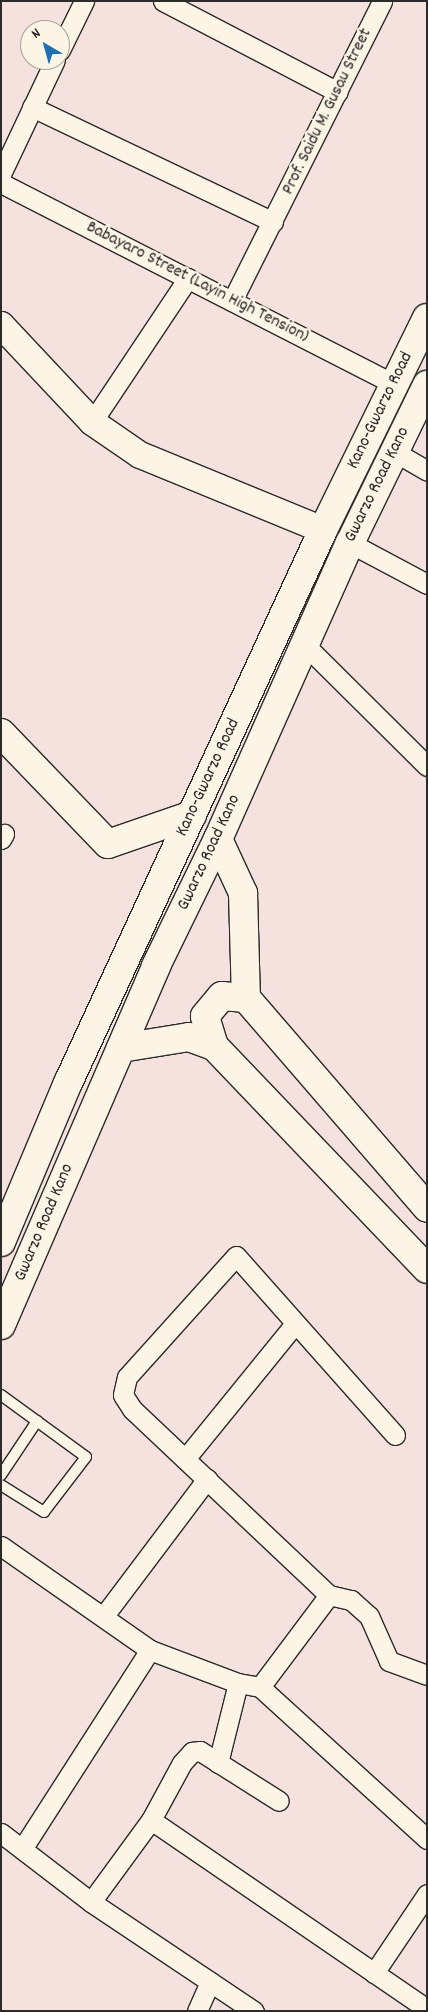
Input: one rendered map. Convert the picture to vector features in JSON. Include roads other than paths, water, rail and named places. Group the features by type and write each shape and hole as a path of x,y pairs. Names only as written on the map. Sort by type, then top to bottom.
{"main road":[{"name":"Kano-Gwarzo Road","path":"1,1242 68,1083 323,530 427,318"},
{"name":"Gwarzo Road Kano","path":"1,1325 121,1048 218,839 304,644 393,451 427,385"},
{"path":"1,733 108,844 192,815"},
{"path":"218,839 243,893 246,998 427,1208"},
{"path":"214,1046 205,1016 222,996 246,998"},
{"path":"121,1048 189,1037 214,1046 427,1269"}],"street":[{"path":"70,30 84,1"},
{"path":"163,1 338,92"},
{"name":"Prof. Saidu M. Gusau Street","path":"232,301 382,1"},
{"path":"1,174 50,70"},
{"path":"32,107 273,222"},
{"name":"Babayaro Street (Layin High Tension)","path":"1,183 393,384"},
{"path":"92,422 188,278"},
{"path":"1,325 92,422 140,455 323,530"},
{"path":"393,451 427,471"},
{"path":"350,543 427,584"},
{"path":"304,644 427,766"},
{"path":"395,1435 294,1325 236,1256 127,1377 123,1395 132,1409 329,1595 351,1600 369,1616 389,1661 427,1675"},
{"path":"186,1459 294,1325"},
{"path":"103,1617 207,1479"},
{"path":"1,1546 150,1650 238,1683 260,1687 427,1839"},
{"path":"260,1687 329,1595"},
{"path":"24,1846 150,1650"},
{"path":"218,1763 238,1683"},
{"path":"91,1902 150,1820 187,1756 200,1751 279,1801"},
{"path":"150,1820 427,2010"},
{"path":"1,1833 24,1846 91,1902 254,2011"},
{"path":"374,1973 427,1894"},
{"path":"197,2011 210,1982"}],"lane":[{"path":"1,1394 84,1454 86,1460 44,1512 1,1485"},
{"path":"1,1475 37,1421"}]}
